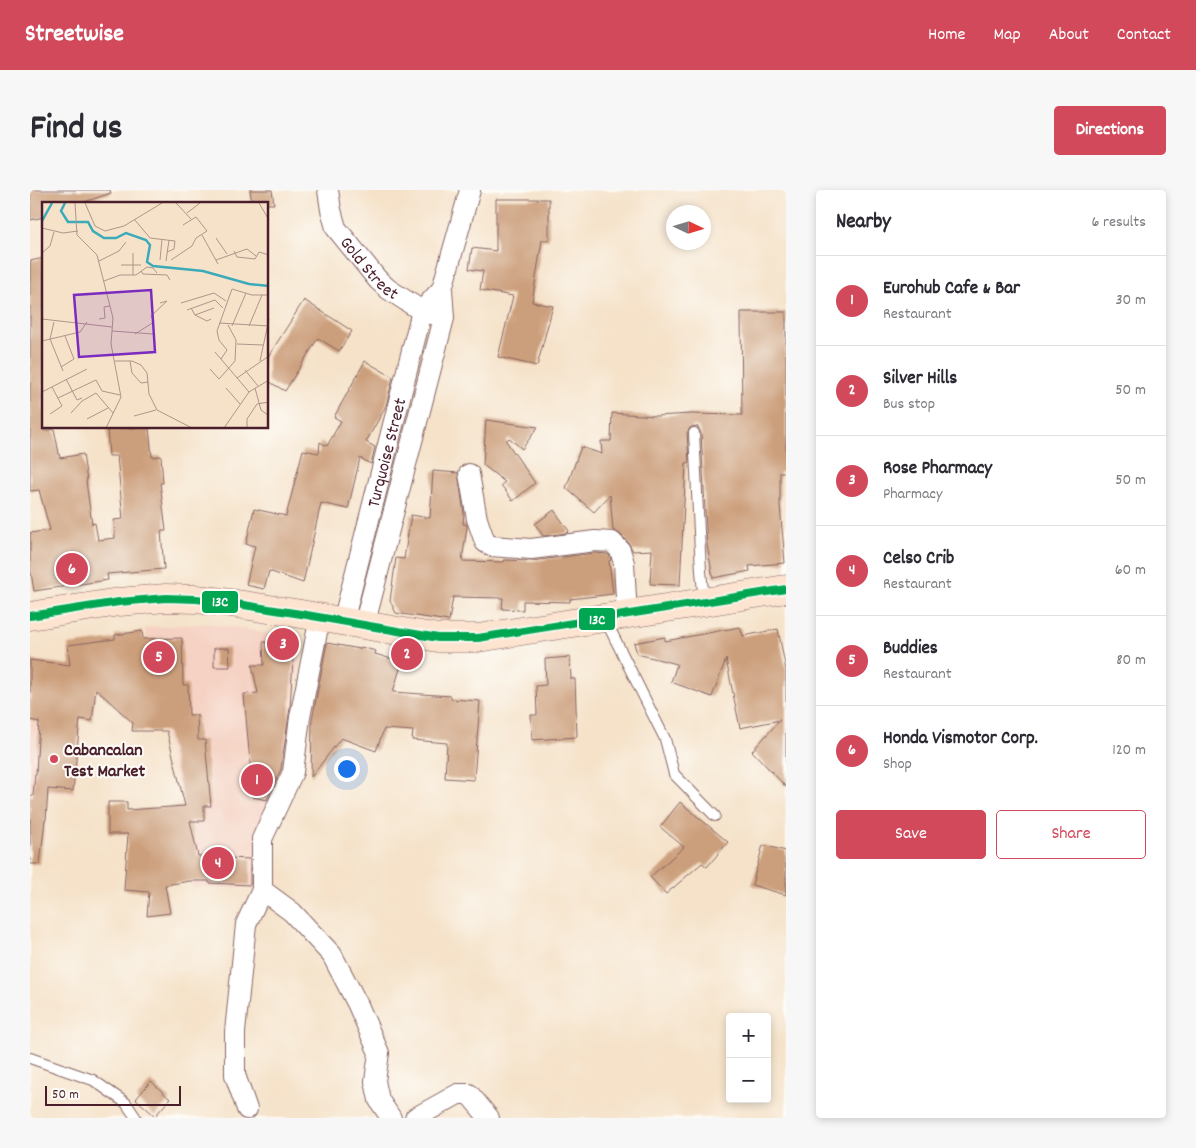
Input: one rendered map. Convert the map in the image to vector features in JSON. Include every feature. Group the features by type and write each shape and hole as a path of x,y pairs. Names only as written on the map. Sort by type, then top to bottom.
{"main road":[{"path":"30,616 119,602 166,598 196,599 438,638 478,638 786,588"}],"street":[{"name":"Gold Street","path":"328,190 336,228 378,280 388,289 422,311 444,318"},
{"name":"Turquoise Street","path":"342,622 406,466 444,318 442,289 470,190"},
{"name":"Turquoise Street","path":"342,622 422,311 442,289"},
{"path":"384,461 406,466"},
{"path":"469,474 477,518 486,542 491,546 531,549 595,541 612,542 620,550 624,563 615,616"},
{"path":"247,1108 235,1075 235,1032 246,924 262,890 262,839 293,772 300,717 342,622"},
{"path":"262,890 292,912 332,955 358,1005 379,1053 375,1081 379,1100 391,1118"},
{"path":"415,1118 458,1094 469,1094 489,1118"}],"lane":[{"path":"694,433 704,602"},
{"path":"615,616 665,739 674,774 714,816"},
{"path":"30,1058 93,1080 126,1103 136,1118"}],"shaded area":[{"path":"206,623 303,639 291,711 289,777 270,812 260,888 192,887 188,825 157,706 145,628"},
{"name":"Cabancalan Test Market","path":"30,721 81,726 74,794 30,791"}],"building":[{"path":"30,190 110,190 111,193 84,202 42,202 42,217 30,220"},
{"path":"250,190 272,190 274,204 269,204 269,202 252,202"},
{"path":"496,199 549,199 549,240 542,240 532,302 553,306 537,366 498,357 513,296 480,290 483,271 469,269 472,248 496,251"},
{"path":"42,258 42,429 44,431 54,429 60,458 83,454 92,524 95,523 98,540 115,538 114,520 123,519 117,456 109,456 107,429 149,429 152,457 161,456 163,483 160,483 166,531 161,531 164,569 107,574 108,580 34,591 30,566 30,533 50,530 39,490 30,491 30,261"},
{"path":"304,300 352,331 339,351 318,338 285,391 269,382 269,355"},
{"path":"741,312 786,312 786,472 780,472 780,505 785,563 749,566 750,571 713,578 707,545 701,433 698,427 693,426 687,433 689,462 686,463 680,585 650,584 652,550 633,551 628,542 613,530 610,495 594,512 566,488 581,447 602,454 601,441 611,441 612,413 656,416 691,414 742,415"},
{"path":"365,361 393,377 386,406 366,442 375,447 371,464 360,458 348,509 321,503 303,583 269,571 264,589 246,585 255,546 246,544 254,509 286,516 303,450 319,453 320,442 327,446 341,421 334,417"},
{"path":"486,420 538,427 522,449 509,438 506,441 535,483 513,501 501,485 505,482 483,465"},
{"path":"433,471 458,473 464,513 463,524 466,524 467,527 462,561 532,561 595,553 607,554 611,560 609,561 613,594 570,599 570,602 523,601 523,610 502,609 503,598 453,597 449,621 396,613 390,601 396,558 404,559 411,515 430,518"},
{"path":"554,510 569,531 567,533 543,536 535,524"},
{"path":"740,627 743,636 778,629 786,670 786,787 752,751 780,720 740,728 726,659 712,697 671,682 677,664 637,654 634,643 665,637 665,641"},
{"path":"142,631 143,639 182,638 183,685 188,685 189,715 197,715 198,740 205,740 211,806 204,806 204,821 190,821 198,856 250,859 250,885 190,881 165,885 170,913 147,916 149,892 124,890 128,834 108,834 108,802 127,802 127,810 185,806 167,731 132,731 133,723 96,689 92,721 80,719 73,791 48,789 40,864 30,864 30,796 33,796 36,774 39,722 30,720 30,660 70,665 68,645 115,639 115,635"},
{"path":"263,642 294,644 290,708 281,769 267,800 253,797 244,694 258,693 252,665 264,665"},
{"path":"327,643 360,649 361,647 376,651 375,654 402,662 393,692 451,696 451,699 480,701 474,780 445,778 447,743 412,740 413,731 384,729 376,751 341,738 311,777 312,720"},
{"path":"214,648 229,648 230,667 214,667"},
{"path":"570,657 571,679 575,679 577,737 532,740 531,715 537,715 536,686 546,685 545,659"},
{"path":"680,802 728,842 707,867 702,863 666,894 650,877 684,847 660,827"},
{"path":"763,845 786,851 786,895 752,885"},
{"path":"151,1081 170,1099 155,1116 136,1099"}],"transit line":[{"name":"13C","path":"30,616 119,602 166,598 196,599 301,614 438,638 478,638 786,589"}],"place":[{"name":"Honda Vismotor Corp.","path":"72,569"},
{"name":"Rose Pharmacy","path":"283,644"},
{"name":"Silver Hills","path":"407,654"},
{"name":"Buddies","path":"159,657"},
{"name":"Cabancalan Test Market","path":"54,759"},
{"name":"Eurohub Cafe & Bar","path":"257,780"},
{"name":"Celso Crib","path":"218,863"}]}
